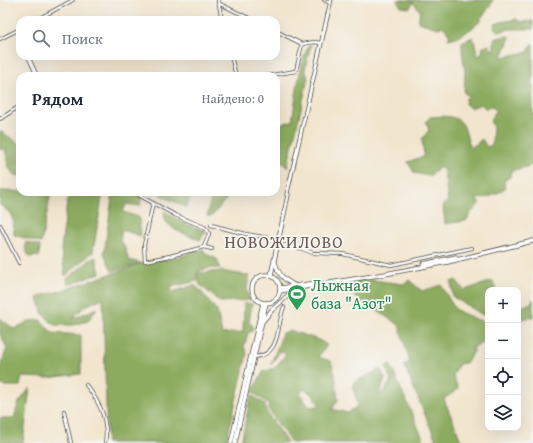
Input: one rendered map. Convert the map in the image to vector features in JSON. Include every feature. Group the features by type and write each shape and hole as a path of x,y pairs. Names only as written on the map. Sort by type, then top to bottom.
{"highway":[{"path":"270,275 287,194"},
{"path":"270,275 287,194"},
{"path":"281,290 380,273 533,240"},
{"path":"274,260 282,277 295,287"},
{"path":"264,274 270,275 277,279 281,290 275,300 264,303 254,296 252,290 252,285 258,277 264,274"},
{"path":"262,323 272,310 295,287"},
{"path":"235,443 262,323 264,303"},
{"path":"231,443 264,303"}],"main road":[{"path":"287,194 322,43 330,1"}],"street":[{"path":"43,16 73,0"},
{"path":"324,0 330,1"},
{"path":"218,2 221,16"},
{"path":"218,2 245,16"},
{"path":"0,39 16,31"},
{"path":"280,33 302,44 314,42 322,43"},
{"path":"280,74 296,71 302,44"},
{"path":"30,60 36,72"},
{"path":"232,60 235,72"},
{"path":"0,119 16,109"},
{"path":"140,196 175,215 204,227 208,231 208,236 204,247"},
{"path":"153,203 144,245 145,261 204,247 212,249"},
{"path":"0,225 19,263"},
{"path":"211,225 274,239"},
{"path":"279,244 300,248 313,253 343,254 391,265 472,248"},
{"path":"254,357 262,356 272,349 275,344 280,317 284,306"},
{"path":"86,385 100,405 105,425 105,443"},
{"path":"64,412 71,443"}],"green space":[{"path":"397,0 493,0 480,19 482,20 462,34 448,39 450,35 443,26 438,28 418,22 420,11 413,2 410,8 401,7"},
{"path":"516,19 521,22 533,21 533,29 509,29 499,32 494,28 495,24"},
{"path":"505,36 510,37 502,57 528,52 533,44 533,165 511,171 510,177 504,181 505,188 499,193 476,199 480,203 466,221 445,224 443,205 448,201 444,171 440,167 429,176 414,173 408,162 424,156 422,139 429,130 426,122 430,117 449,117 462,123 471,148 482,139 487,147 492,145 493,127 490,120 496,111 492,106 486,109 481,104 471,108 465,104 466,98 470,96 464,93 465,71 462,42 473,37 478,56 482,53 483,47 489,45 490,49 494,49 494,39"},
{"path":"311,44 305,69 308,79 287,168 284,162 280,162 280,124 292,121 301,68 307,49"},
{"path":"0,131 16,141 16,175 13,174 8,166 5,148 0,150"},
{"path":"0,191 16,191 16,196 50,196 41,243 14,235 12,217 8,211 0,205"},
{"path":"69,196 103,196 93,252 65,276 61,249"},
{"path":"113,196 142,196 140,206 126,204 123,212 139,217 141,236 122,230 120,242 123,243 129,260 141,263 112,271 104,253"},
{"path":"162,196 204,196 203,199 191,197 186,207"},
{"path":"211,196 229,196 212,216 207,216"},
{"path":"164,211 184,223 206,231 200,240 175,230 165,221"},
{"path":"26,242 40,246 39,257 30,257 26,250"},
{"path":"203,249 206,254 217,259 220,268 209,268 197,272 197,281 170,287 173,292 194,285 199,289 217,311 222,334 243,332 244,303 252,304 249,322 253,326 252,331 248,333 244,347 247,354 226,443 107,443 103,298 85,306 72,319 97,308 88,321 73,325 54,325 42,313 37,298 152,260 174,258 190,253 194,250 197,252"},
{"path":"96,257 100,273 68,285 67,279 91,259"},
{"path":"221,271 250,276 247,288 251,300 220,302 199,284 198,273"},
{"path":"373,280 403,284 409,280 422,291 441,285 455,309 485,323 485,342 472,348 474,351 466,363 459,364 453,375 458,389 444,399 462,443 437,443 404,365 410,362 399,325 354,296 357,281"},
{"path":"456,280 464,290 493,281 495,287 485,287 485,316 453,297 451,282"},
{"path":"533,299 533,317 521,319 521,307 531,303"},
{"path":"0,318 14,329 29,321 41,320 52,333 81,335 81,374 47,378 22,377 20,386 5,386 0,384 0,368 7,348 0,334"},
{"path":"292,331 319,340 327,345 318,357 331,361 335,375 338,400 332,409 348,413 358,405 353,388 354,382 380,369 385,379 379,395 384,392 391,381 386,366 390,364 425,443 291,443 268,409 269,404 252,392 263,372 275,368 286,354 280,351 271,365 282,333","holes":["305,389 313,395 319,404 318,406 309,407 300,394"]},
{"path":"30,388 23,443 0,443 0,418 14,418 19,402"},
{"path":"251,395 265,404 266,411 287,443 241,443"}],"place":[{"name":"Лыжная база \"Азот\"","path":"297,311"}],"district":[{"name":"НОВОЖИЛОВО","path":"284,242"}]}
